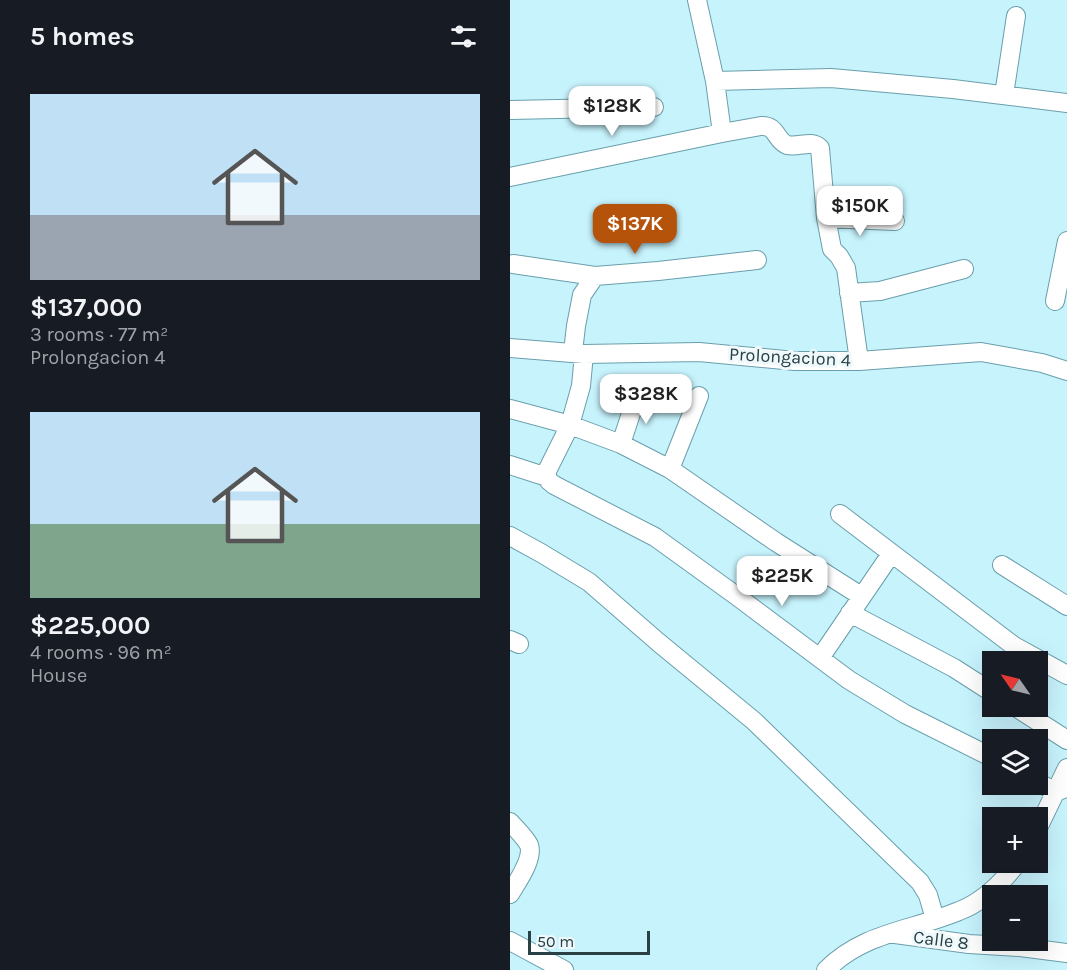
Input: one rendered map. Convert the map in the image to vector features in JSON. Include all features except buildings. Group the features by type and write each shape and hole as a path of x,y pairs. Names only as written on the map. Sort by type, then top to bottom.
{"street":[{"path":"697,0 715,81 722,133"},
{"path":"1004,95 1016,16"},
{"path":"715,81 831,78 1067,103"},
{"path":"510,110 654,107"},
{"path":"510,177 766,126 772,128 786,144 814,143 818,145 826,218 832,249 846,268 859,361"},
{"path":"826,218 895,221"},
{"path":"1055,302 1067,241"},
{"path":"513,264 595,276 757,261"},
{"path":"849,294 880,291 964,269"},
{"path":"595,276 582,295 578,353 582,386 570,425 547,471 549,481 655,537 849,680 905,714 982,752"},
{"name":"Prolongacion 4","path":"510,348 578,353 699,352 795,361 859,361 981,352 1067,370"},
{"path":"621,444 637,395"},
{"path":"670,469 699,396"},
{"path":"510,409 570,425 621,444 670,469 776,542 861,596"},
{"path":"510,465 547,477"},
{"path":"840,514 1014,646 1067,675"},
{"path":"510,536 589,582 754,721 920,882 928,895 935,920"},
{"path":"819,658 891,554"},
{"path":"1002,565 1067,606"},
{"path":"850,613 954,668 982,686"},
{"path":"1031,717 1067,740"},
{"path":"1048,811 1061,790 1067,768"},
{"path":"510,822 528,844 530,852 529,859 510,894"},
{"path":"826,970 851,949 888,933 961,911 987,896 1010,873"},
{"name":"Calle 8","path":"888,933 969,944 1067,953"},
{"path":"510,941 564,970"}]}
